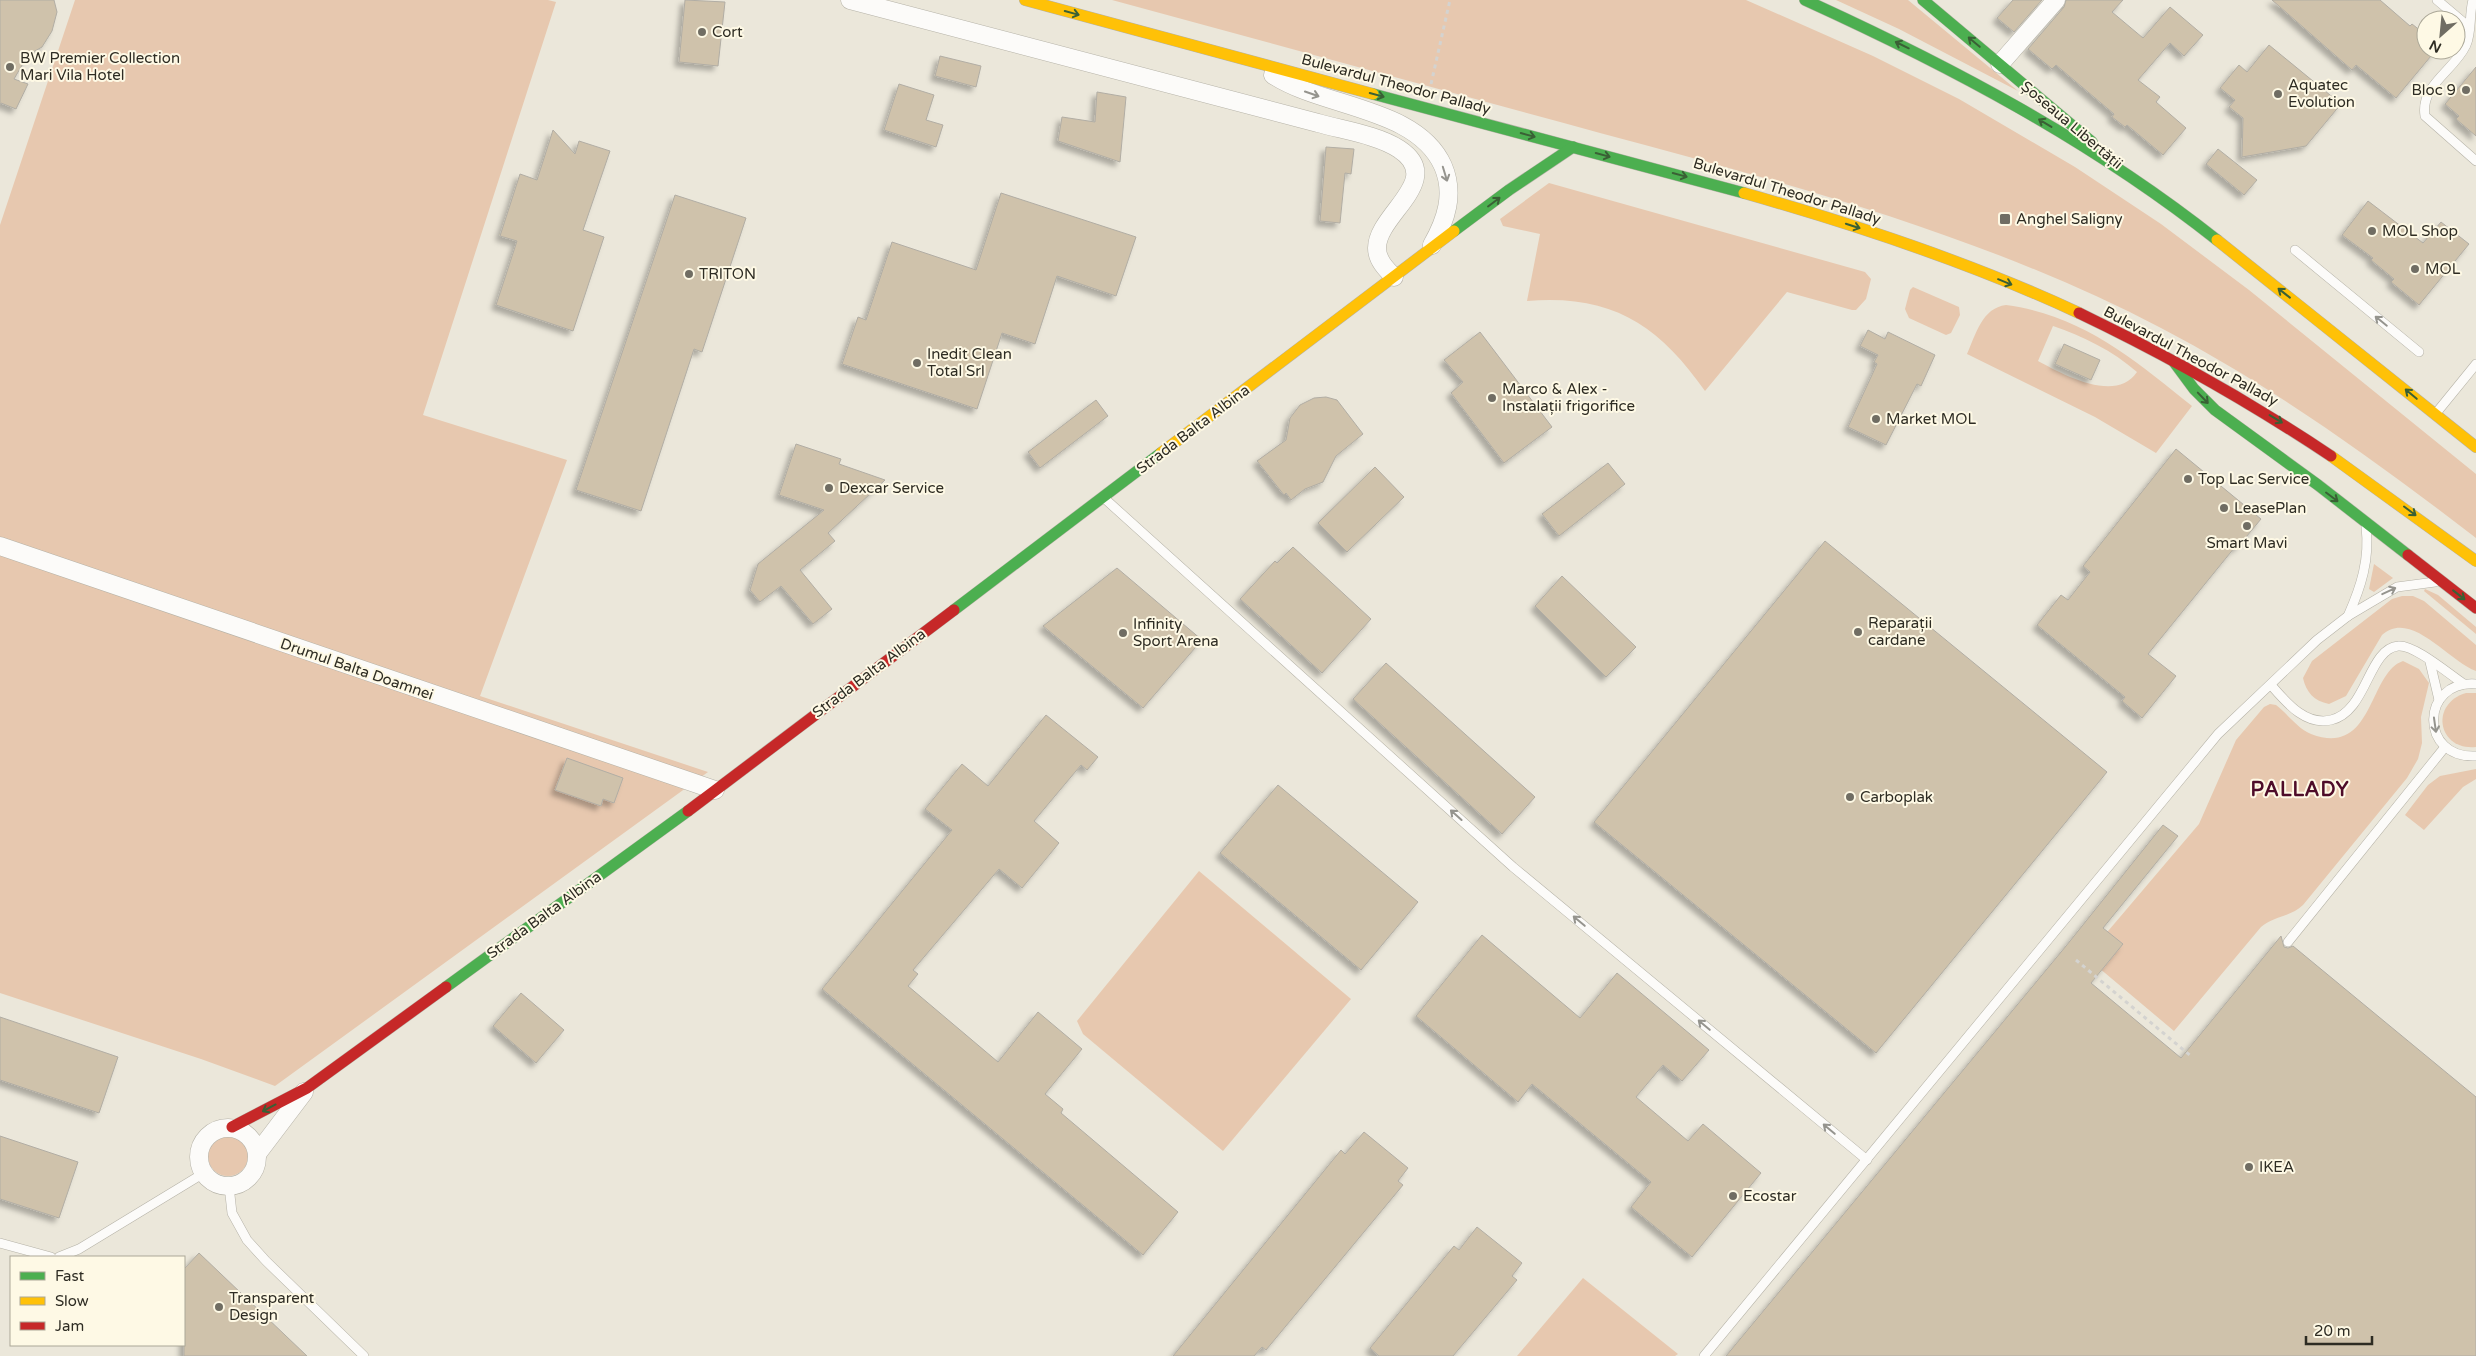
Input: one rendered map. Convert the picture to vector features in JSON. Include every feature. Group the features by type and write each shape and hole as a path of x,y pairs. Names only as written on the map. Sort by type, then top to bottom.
{"main road":[{"name":"Bulevardul Theodor Pallady","path":"1025,0 1716,184 1890,238 1964,265 2039,296 2173,360 2248,402 2342,462 2476,561"},
{"path":"1805,0 1902,44 1958,74 2044,122 2145,186 2205,231 2476,447"},
{"name":"Șoseaua Libertății","path":"1923,0 2145,186"},
{"name":"Strada Balta Albina","path":"232,1127 307,1088 715,790 1516,185 1573,147"},
{"path":"2173,360 2194,389 2215,410 2366,522 2476,608"}],"street":[{"path":"850,0 1318,123 1380,140 1398,149 1411,162 1414,180 1408,195 1385,225 1377,249 1382,264 1394,278"},
{"path":"2000,64 2056,0"},
{"name":"Strada Balta Albina","path":"1254,62 1293,87 1381,117 1417,134 1429,144 1439,158 1446,174 1449,201 1440,230 1428,252"},
{"name":"Drumul Balta Doamnei","path":"0,546 715,790"},
{"name":"Strada Balta Albina","path":"229,1186 238,1184 253,1173 258,1154 307,1088"},
{"path":"232,1127 249,1136 258,1154"},
{"name":"Strada Balta Albina","path":"204,1173 198,1155 201,1146 213,1131 232,1127"},
{"path":"204,1173 215,1183 229,1186"}],"lane":[{"path":"2437,0 2469,27"},
{"path":"2473,0 2466,45 2428,92 2423,108 2425,116 2476,161"},
{"path":"2295,250 2419,352"},
{"path":"2436,414 2474,369"},
{"path":"1103,497 1519,872 1867,1160"},
{"path":"2348,616 2364,575 2368,540 2366,522"},
{"path":"1704,1356 2197,758 2231,720 2271,685 2317,640 2348,616 2396,587 2443,581"},
{"path":"2271,685 2301,714 2314,720 2326,721 2338,718 2354,706 2380,659 2394,647 2405,646 2464,684"},
{"path":"2430,662 2439,700 2433,720 2438,739 2454,754 2465,757 2476,756"},
{"path":"2439,700 2454,687 2464,684 2476,684"},
{"path":"2288,942 2445,747"},
{"path":"62,1256 79,1250 204,1173"},
{"path":"229,1186 232,1213 247,1240 266,1261 364,1356"},
{"path":"0,1243 47,1256"}],"path":[{"path":"1426,108 1450,0"},
{"path":"2076,960 2192,1057"}],"shaded area":[{"path":"75,0 548,0 556,2 423,415 567,460 480,696 708,772 275,1086 201,1059 0,993 0,225"},
{"path":"1112,0 1746,0 1873,56 1959,99 2075,167 2161,224 2249,290 2476,474 2476,538 2362,453 2244,375 2161,328 2094,295 2026,266 1957,239 1886,215 1743,172"},
{"path":"1836,0 1908,0 2018,91 1899,29"},
{"path":"1549,183 1865,272 1871,279 1866,299 1856,310 1852,310 1787,292 1705,391 1669,348 1650,331 1630,318 1608,309 1584,303 1557,300 1527,301 1540,234 1503,226 1500,219"},
{"path":"1913,287 1959,307 1960,315 1951,333 1946,335 1909,318 1905,309 1910,290"},
{"path":"2006,305 2033,310 2083,329 2128,356 2192,406 2156,453 2095,417 1967,354 1981,323 1991,311","holes":["2053,326 2108,351 2137,372 2128,381 2116,386 2103,386 2074,379 2038,361"]},
{"path":"2374,564 2393,578 2374,592 2369,589"},
{"path":"2425,589 2438,595 2476,627 2476,634 2424,591"},
{"path":"2402,596 2413,596 2424,601 2476,645 2476,671 2465,666 2417,632 2405,628 2393,629 2382,635 2346,696 2329,704 2315,698 2306,688 2303,678 2312,661 2392,599"},
{"path":"2403,661 2419,669 2429,683 2421,717 2422,743 2418,759 2407,778 2303,905 2293,912 2261,927 2174,1031 2086,957 2199,824 2236,740 2264,707 2270,704 2276,705 2301,728 2311,734 2332,738 2347,734 2359,725 2383,681 2392,669"},
{"path":"2466,693 2476,693 2476,747 2463,746 2453,742 2446,735 2443,726 2443,716 2447,707 2454,699"},
{"path":"2476,769 2476,779 2463,787 2424,830 2405,815 2428,785 2440,776"},
{"path":"1199,871 1351,999 1223,1151 1083,1034 1077,1021"},
{"path":"228,1136 242,1142 248,1156 242,1170 228,1176 214,1170 208,1156 214,1142"},
{"path":"1583,1278 1678,1354 1675,1356 1517,1356"}],"building":[{"name":"BW Premier Collection Mari Vila Hotel","path":"0,0 54,0 57,12 52,31 42,47 28,55 14,79 28,84 16,109 1,103 0,105"},
{"name":"Cort","path":"685,0 725,2 718,66 679,62"},
{"path":"2013,0 2042,0 2014,32 1997,18"},
{"path":"2066,0 2123,0 2112,12 2143,38 2170,7 2203,35 2184,56 2170,43 2138,80 2160,97 2156,102 2186,128 2163,155 2127,125 2125,127 2112,117 2114,114 2056,65 2052,69 2028,49 2064,7"},
{"path":"2272,0 2380,0 2410,26 2412,24 2416,27 2416,60 2428,60 2396,98 2356,65 2352,70"},
{"name":"Aquatec Evolution","path":"2269,45 2341,104 2306,146 2242,157 2243,118 2229,107 2235,100 2220,88 2239,65 2247,72"},
{"path":"940,56 981,66 976,87 935,76"},
{"name":"Bloc 9","path":"2476,67 2476,136 2456,119 2459,116 2445,104"},
{"path":"899,84 934,95 926,120 943,125 936,147 884,130"},
{"path":"1097,92 1126,97 1120,162 1058,141 1062,117 1095,122"},
{"path":"553,130 575,154 579,141 610,151 583,230 604,237 573,331 496,305 517,241 500,236 520,174 537,180"},
{"path":"1326,147 1354,149 1351,174 1345,173 1340,223 1320,221"},
{"path":"2218,149 2257,180 2244,195 2206,164"},
{"path":"1001,193 1136,237 1116,296 1057,276 1035,344 1002,333 977,409 842,364 858,317 866,320 892,242 976,270"},
{"path":"675,195 746,218 702,352 694,349 641,511 576,490"},
{"name":"MOL","path":"2368,201 2423,243 2441,222 2469,244 2419,305 2391,282 2394,279 2371,260 2373,258 2342,235"},
{"path":"1868,330 1885,339 1888,332 1935,355 1921,386 1917,384 1886,445 1848,427 1877,364 1874,362 1878,355 1860,346"},
{"name":"Marco & Alex - Instalații frigorifice","path":"1480,332 1552,427 1504,463 1451,393 1463,382 1444,360"},
{"path":"2064,344 2100,360 2091,380 2055,364"},
{"path":"1326,397 1337,400 1363,434 1336,456 1323,482 1305,489 1291,500 1286,493 1284,495 1257,461 1286,440 1290,418 1300,405 1314,398"},
{"path":"1096,400 1108,416 1040,468 1028,452"},
{"path":"796,444 841,459 839,464 885,480 828,533 835,541 800,570 832,609 813,624 781,586 760,602 750,590 758,564 824,510 779,495"},
{"path":"2176,449 2261,519 2237,548 2235,547 2148,654 2176,676 2142,718 2122,701 2125,697 2037,625 2061,595 2068,600 2090,572 2083,566"},
{"path":"1608,463 1625,484 1559,536 1542,514"},
{"path":"1375,467 1404,497 1347,552 1318,523"},
{"name":"Carboplak","path":"1825,541 2107,772 1876,1053 1594,822"},
{"path":"1293,547 1371,619 1322,673 1240,599 1275,561 1277,563"},
{"name":"Infinity Sport Arena","path":"1117,568 1202,640 1143,708 1043,626"},
{"path":"1562,576 1636,647 1606,677 1535,606"},
{"path":"1386,663 1535,797 1502,834 1353,699"},
{"path":"1046,715 1098,757 1087,770 1081,765 1034,821 1059,843 1022,888 999,869 913,970 918,974 908,986 998,1062 1038,1012 1082,1049 1045,1094 1063,1109 1061,1113 1178,1212 1143,1255 822,989 952,830 925,809 962,764 988,786"},
{"path":"567,758 623,778 614,803 603,799 601,806 555,790"},
{"path":"1278,785 1418,902 1361,970 1220,853"},
{"name":"IKEA","path":"2163,825 2178,836 2103,928 2123,944 2091,983 2181,1058 2281,936 2284,947 2293,946 2476,1097 2476,1356 1726,1356 2066,946"},
{"path":"1482,935 1580,1018 1617,973 1709,1050 1682,1081 1663,1065 1636,1097 1688,1141 1703,1124 1761,1173 1692,1257 1631,1207 1651,1182 1532,1084 1518,1102 1416,1016"},
{"path":"521,993 564,1030 536,1063 493,1026"},
{"path":"0,1017 118,1057 99,1113 0,1080"},
{"path":"1364,1132 1408,1168 1398,1181 1403,1185 1266,1350 1262,1347 1254,1356 1173,1356 1341,1150 1345,1154"},
{"path":"0,1136 78,1162 59,1218 0,1199"},
{"path":"1477,1227 1522,1263 1512,1276 1517,1280 1453,1356 1379,1356 1370,1348 1454,1246 1459,1250"},
{"name":"Transparent Design","path":"199,1253 307,1356 184,1356 185,1268"}],"traffic: fast":[{"path":"1805,0 1913,51 2070,138 2120,170 2217,240"},
{"path":"1923,0 2092,142"},
{"path":"1373,94 1744,193"},
{"path":"1454,231 1509,190 1573,147"},
{"path":"2174,362 2194,389 2215,410 2318,485 2408,555"},
{"path":"954,610 1161,453"},
{"path":"446,987 688,811"}],"traffic: slow":[{"path":"1025,0 1373,94"},
{"path":"1744,193 1829,218 1956,261 2079,313"},
{"path":"1161,453 1454,231"},
{"path":"2217,240 2476,447"},
{"path":"2331,456 2476,561"}],"traffic: jam":[{"path":"2079,313 2144,345 2208,380 2331,456"},
{"path":"2408,555 2476,608"},
{"path":"688,811 954,610"},
{"path":"232,1127 307,1088 446,987"}],"place":[{"name":"Cort","path":"702,32"},
{"name":"BW Premier Collection Mari Vila Hotel","path":"10,67"},
{"name":"Bloc 9","path":"2466,90"},
{"name":"Aquatec Evolution","path":"2278,94"},
{"name":"Anghel Saligny","path":"2005,219"},
{"name":"MOL Shop","path":"2372,231"},
{"name":"MOL","path":"2415,269"},
{"name":"TRITON","path":"689,274"},
{"name":"Inedit Clean Total Srl","path":"917,363"},
{"name":"Marco & Alex - Instalații frigorifice","path":"1492,398"},
{"name":"Market MOL","path":"1876,419"},
{"name":"Top Lac Service","path":"2188,479"},
{"name":"Dexcar Service","path":"829,488"},
{"name":"LeasePlan","path":"2224,508"},
{"name":"Smart Mavi","path":"2247,526"},
{"name":"Reparații cardane","path":"1858,632"},
{"name":"Infinity Sport Arena","path":"1123,633"},
{"name":"Carboplak","path":"1850,797"},
{"name":"IKEA","path":"2249,1167"},
{"name":"Ecostar","path":"1733,1196"},
{"name":"Transparent Design","path":"219,1307"}],"district":[{"name":"PALLADY","path":"2300,790"}]}
